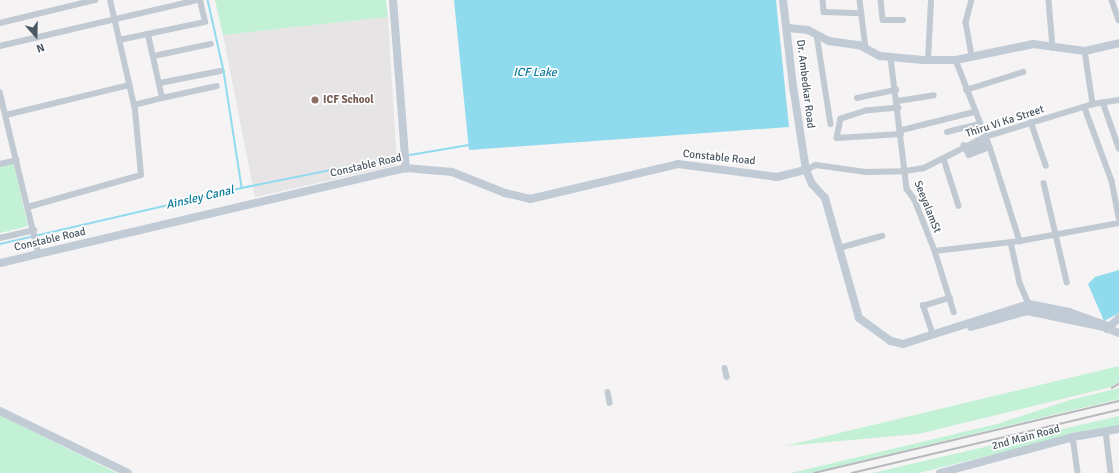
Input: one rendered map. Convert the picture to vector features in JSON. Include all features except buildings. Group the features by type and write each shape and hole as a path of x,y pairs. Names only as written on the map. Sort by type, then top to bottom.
{"street":[{"path":"0,23 95,0"},
{"path":"28,207 141,176 140,149 134,105 110,0"},
{"path":"0,46 199,0 205,22 119,40"},
{"path":"393,0 406,168"},
{"name":"Dr. Ambedkar Road","path":"783,0 788,28 793,86 806,170 812,184 825,198 859,318 891,341 903,344 952,329"},
{"path":"823,0 824,12 862,14"},
{"path":"860,0 866,48"},
{"path":"881,0 883,20 902,20"},
{"path":"928,60 931,0"},
{"path":"972,0 966,22 972,56"},
{"path":"1049,0 1053,48"},
{"path":"1112,0 1119,20"},
{"path":"788,28 808,30 829,41 859,45 891,58 928,60 956,60 1033,44 1085,52 1119,43"},
{"path":"148,35 154,56 162,98"},
{"path":"817,35 831,124"},
{"path":"154,56 211,44"},
{"path":"1085,52 1093,104"},
{"name":"SeeyalamSt","path":"891,58 898,104 907,189 915,200 935,251 954,312"},
{"path":"956,60 974,112 989,145 1020,241"},
{"path":"160,83 220,71"},
{"path":"966,90 1023,72"},
{"path":"4,113 129,85"},
{"path":"134,105 217,86"},
{"path":"857,98 896,90"},
{"path":"0,92 39,254"},
{"path":"934,95 866,111 841,119 837,138 901,132 974,112"},
{"name":"Thiru Vi Ka Street","path":"806,170 816,165 845,171 905,172 924,168 985,137 1031,122 1085,108 1093,104 1119,100"},
{"path":"1103,102 1119,148"},
{"path":"1085,108 1112,181 1118,204 1119,217"},
{"path":"1031,122 1046,165"},
{"path":"947,132 979,124"},
{"path":"966,148 969,155 989,145"},
{"path":"944,158 959,206"},
{"path":"0,164 17,160"},
{"name":"Constable Road","path":"0,263 406,168 452,172 505,193 530,199 678,164 777,177 806,170"},
{"path":"1112,181 1119,180"},
{"path":"1044,182 1055,236 1067,282"},
{"path":"935,251 1055,236 1119,223"},
{"path":"0,238 35,234"},
{"path":"839,248 882,236"},
{"path":"1011,242 1020,283 1029,304"},
{"path":"933,335 923,306 950,298"},
{"path":"952,329 1029,304 1081,316 1114,329"},
{"path":"952,329 971,327 1027,311 1114,329"},
{"path":"1114,329 1119,317"},
{"path":"725,368 727,377"},
{"path":"608,392 610,403"},
{"path":"0,411 128,473"},
{"name":"2nd Main Road","path":"944,473 1073,437 1119,429"},
{"path":"1106,431 1111,473"},
{"path":"1073,437 1078,473"}],"shaded area":[{"name":"ICF School","path":"388,17 397,165 255,197 223,35"}],"green space":[{"path":"215,0 386,0 388,17 223,35"},
{"path":"13,161 28,226 0,233 0,164"},
{"path":"1119,366 1119,382 1111,387 918,434 785,446"},
{"path":"1119,388 1119,399 810,473 791,473 997,424 1070,400"},
{"path":"0,415 18,424 117,473 0,473"},
{"path":"1119,416 1119,426 1071,435 919,473 872,473"}],"water":[{"name":"ICF Lake","path":"454,0 776,0 789,127 469,150"},
{"path":"1119,270 1119,313 1104,321 1088,284 1095,277"}],"waterway":[{"path":"208,0 224,71 242,187"},
{"name":"Ainsley Canal","path":"410,155 470,145"},
{"name":"Ainsley Canal","path":"0,244 242,188 401,156"}],"railway":[{"path":"1112,388 1119,384"},
{"path":"814,473 1119,401"},
{"path":"852,473 1119,410"}],"place":[{"name":"ICF School","path":"315,100"}]}
